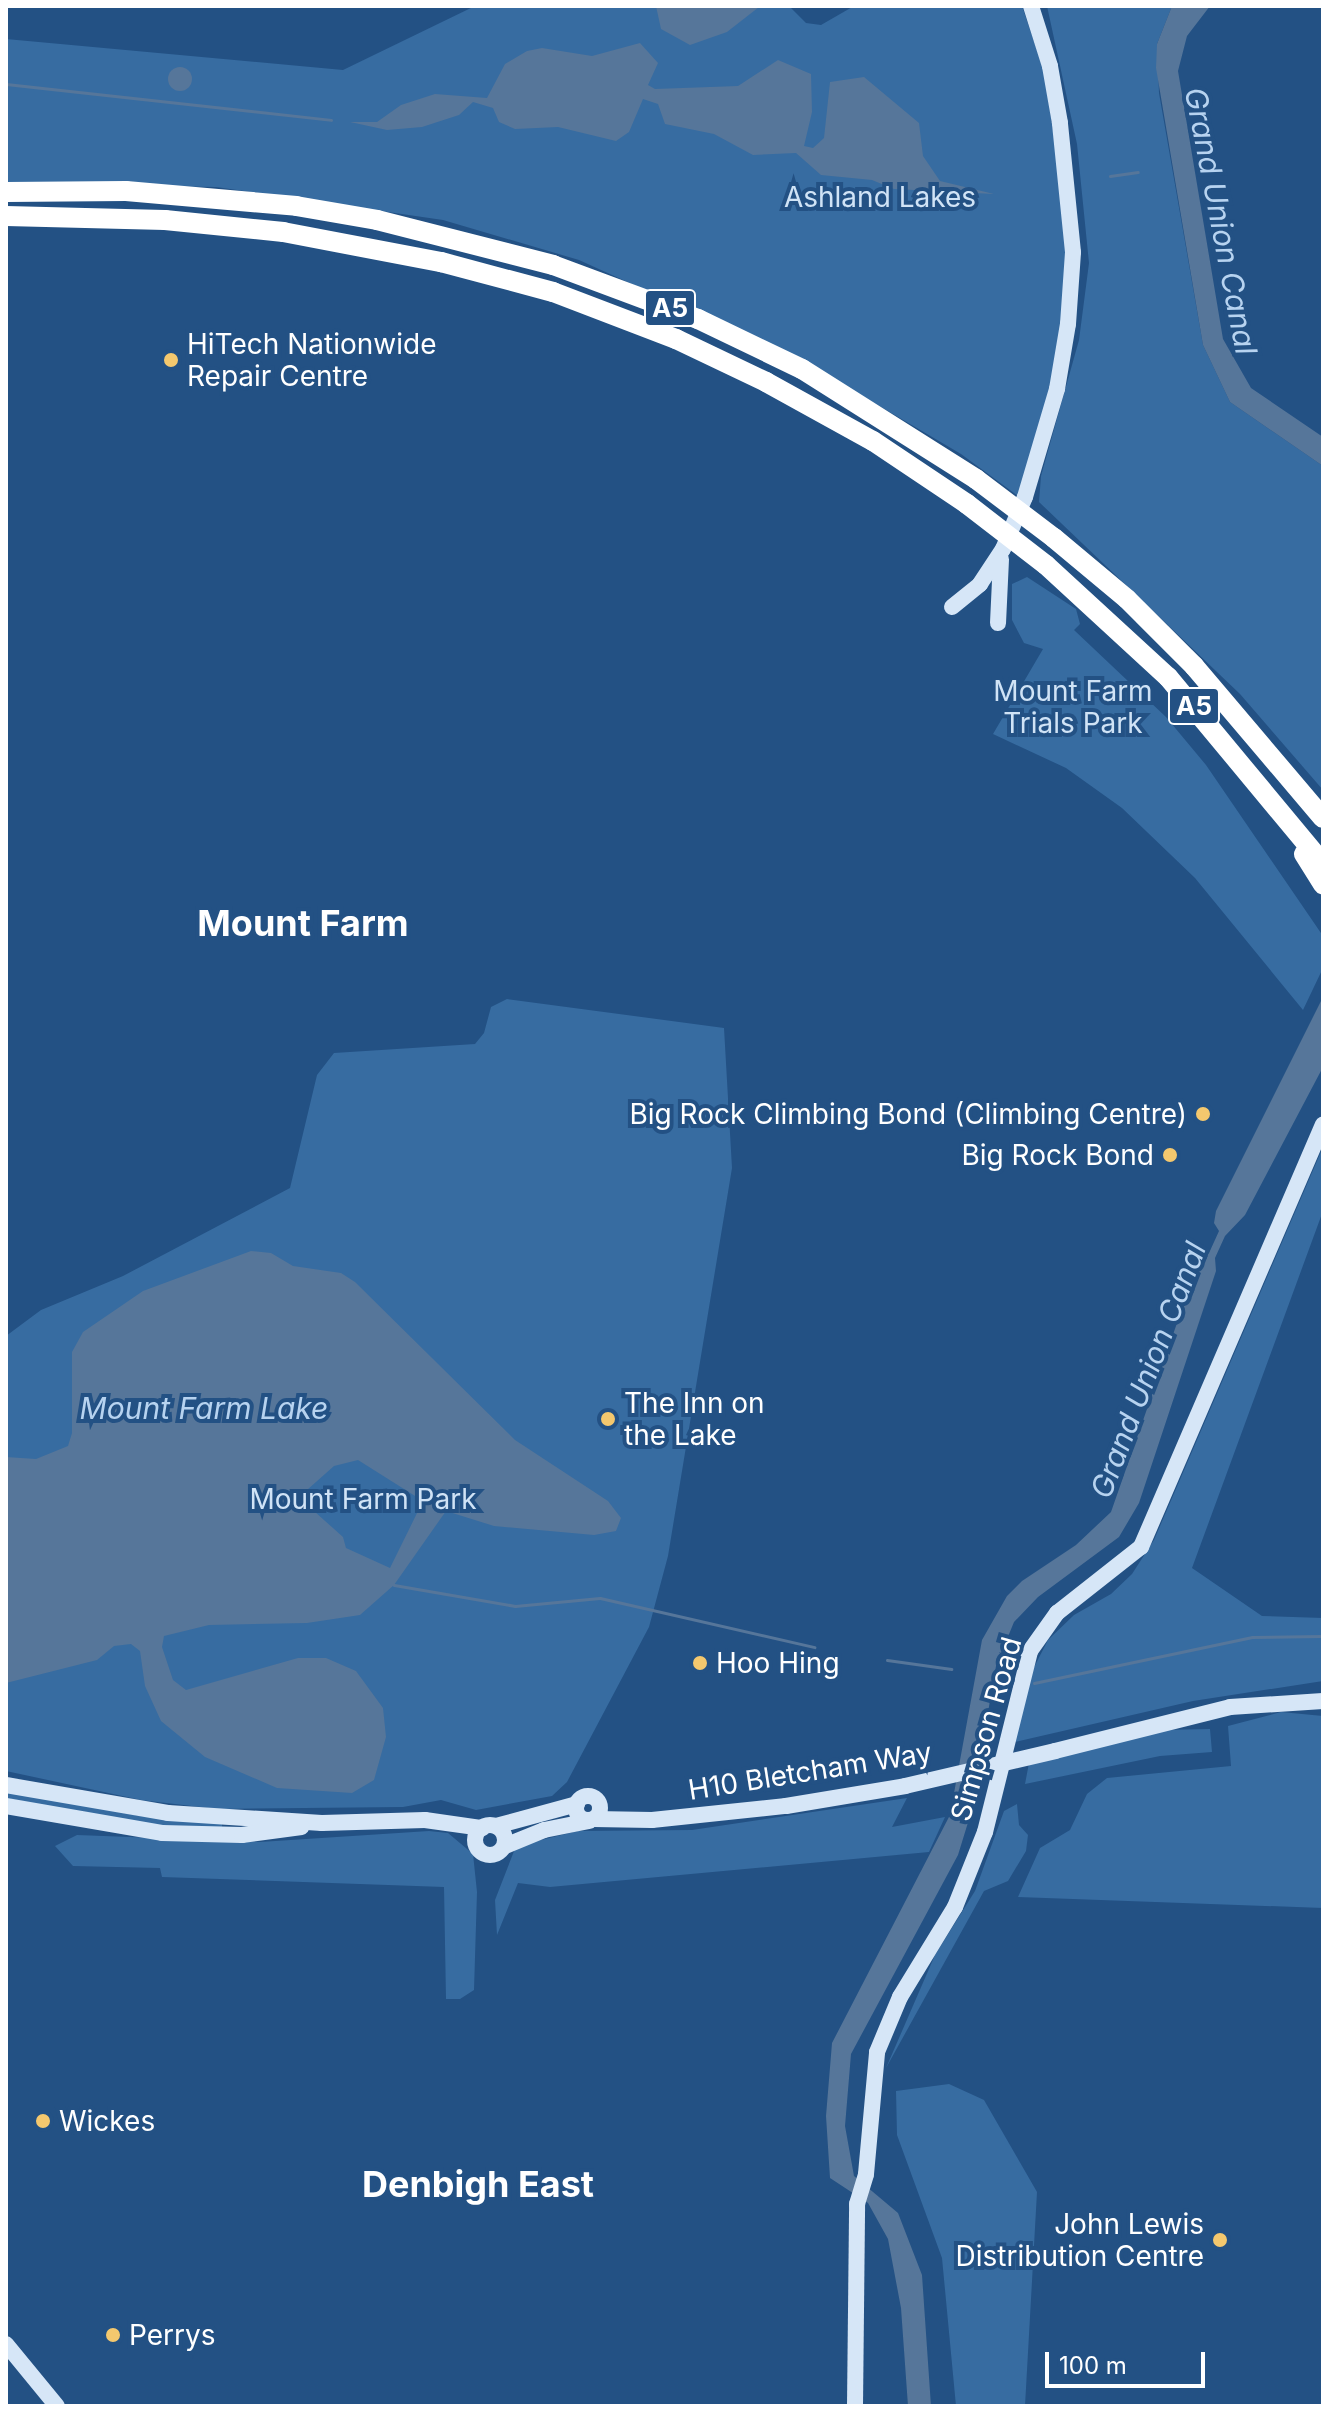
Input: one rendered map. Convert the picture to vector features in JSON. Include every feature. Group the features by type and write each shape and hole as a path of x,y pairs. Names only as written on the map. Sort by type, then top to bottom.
{"highway":[{"name":"A5","path":"6,192 126,191 333,212 553,265 698,319 802,369 976,479 1054,538 1127,599 1194,666 1323,818"},
{"name":"A5","path":"6,216 165,220 328,239 553,292 676,339 873,441 967,504 1046,565 1168,677 1262,785 1323,864"},
{"path":"1262,785 1323,884"}],"street":[{"path":"952,607 980,584 1003,549 1041,449 1057,389 1073,252 1058,109 1031,6"},
{"path":"998,623 1003,549"},
{"name":"Simpson Road","path":"855,2406 857,2204 866,2174 877,2052 900,1997 955,1907 985,1832 1030,1651 1057,1613 1141,1547 1323,1124"},
{"name":"H10 Bletcham Way","path":"489,1827 577,1804 589,1796 595,1816 632,1820 786,1806 905,1786 1230,1707 1323,1701"},
{"path":"6,1785 119,1807 322,1823 425,1820 489,1827 505,1837 505,1846"},
{"path":"6,1806 162,1833 271,1833 322,1823"},
{"path":"451,1825 477,1847 492,1855 505,1846 544,1830 595,1816"},
{"path":"477,1847 489,1827"},
{"path":"6,2344 57,2406"}],"green space":[{"name":"Ashland Lakes","path":"475,6 789,6 806,23 821,25 854,6 1022,6 1044,71 1066,218 1065,300 1051,390 1018,496 961,454 808,364 579,260 443,220 216,187 6,184 6,39 343,70"},
{"path":"1047,6 1172,6 1157,44 1159,93 1203,345 1230,402 1323,466 1323,790 1240,694 1039,502 1041,476 1079,340 1089,263 1077,144"},
{"name":"Mount Farm Trials Park","path":"1027,577 1076,609 1080,624 1074,630 1166,717 1206,765 1323,936 1323,968 1303,1010 1195,878 1122,808 1066,768 993,734 1043,649 1024,643 1012,620 1012,584"},
{"name":"Mount Farm Park","path":"507,999 724,1028 732,1168 668,1556 649,1627 567,1782 552,1796 476,1810 441,1800 403,1807 217,1809 141,1800 6,1771 6,1336 41,1310 123,1276 290,1188 317,1075 334,1053 475,1044 484,1033 491,1007"},
{"path":"1323,1147 1323,1211 1192,1568 1262,1616 1323,1618 1323,1681 1193,1701 1015,1742 1029,1677 1048,1640 1074,1615 1111,1594 1132,1574 1154,1540"},
{"path":"1281,1712 1323,1716 1323,1908 1018,1897 1040,1848 1070,1830 1087,1794 1107,1778 1231,1766 1228,1726"},
{"path":"1210,1729 1212,1752 1160,1756 1025,1784 1029,1763 1162,1730"},
{"path":"6,1789 139,1816 222,1821 222,1830 155,1827 6,1798"},
{"path":"907,1798 892,1827 945,1817 929,1852 550,1887 518,1883 497,1935 495,1900 516,1846 578,1831 692,1830"},
{"path":"1017,1804 1019,1825 1028,1835 1026,1851 1008,1881 984,1891 886,2068 935,1955 975,1891 1004,1811"},
{"path":"429,1831 448,1833 473,1854 477,1892 474,1990 460,1999 446,1999 444,1887 162,1877 160,1868 73,1866 55,1846 77,1835 260,1842"},
{"path":"949,2084 984,2100 1037,2192 1025,2406 956,2406 942,2258 897,2135 896,2091"}],"water":[{"path":"656,6 759,7 727,32 690,45 661,29"},
{"path":"1172,6 1210,6 1187,36 1178,71 1223,339 1251,388 1323,437 1323,466 1230,402 1203,345 1156,68 1157,44"},
{"path":"640,43 658,63 648,85 655,89 738,86 778,60 811,74 812,112 804,146 813,148 824,138 830,82 864,77 919,123 923,156 940,181 994,194 894,189 872,180 821,175 796,153 753,155 714,134 665,124 658,104 643,99 629,132 616,141 558,127 515,129 499,122 493,108 473,102 459,115 422,127 387,130 350,122 377,122 401,105 435,94 487,98 505,64 527,51 542,48 592,56"},
{"path":"180,67 191,74 192,79 185,90 180,91 169,84 168,79 175,68"},
{"path":"1323,997 1323,1067 1245,1215 1225,1236 1215,1258 1216,1271 1139,1503 1119,1537 1038,1597 1014,1622 996,1666 970,1816 958,1855 851,2054 845,2126 854,2176 898,2213 922,2275 931,2406 908,2406 901,2308 888,2239 868,2203 830,2178 826,2116 832,2043 950,1815 982,1640 1007,1596 1022,1581 1076,1545 1111,1512 1198,1263 1209,1253 1219,1231 1214,1223 1216,1211"},
{"name":"Mount Farm Lake","path":"251,1251 271,1253 293,1266 341,1273 355,1282 515,1440 608,1501 621,1518 616,1531 594,1535 494,1526 446,1511 394,1585 360,1615 307,1623 209,1625 164,1636 162,1647 173,1680 186,1690 298,1658 326,1658 356,1671 383,1708 386,1737 374,1780 352,1793 277,1788 205,1757 161,1721 145,1686 140,1651 131,1644 114,1646 97,1660 6,1683 6,1457 36,1459 68,1446 72,1433 72,1352 83,1332 143,1291","holes":["358,1460 423,1501 390,1568 346,1548 343,1537 305,1503 307,1490 334,1466"]}],"waterway":[{"path":"6,84 331,120"},
{"path":"1110,176 1138,172"},
{"path":"394,1585 515,1606 600,1598 814,1647"},
{"path":"1034,1683 1252,1637 1323,1636"},
{"path":"887,1660 951,1669"}],"place":[{"name":"HiTech Nationwide Repair Centre","path":"171,360"},
{"name":"Big Rock Climbing Bond (Climbing Centre)","path":"1203,1114"},
{"name":"Big Rock Bond","path":"1170,1155"},
{"name":"The Inn on the Lake","path":"608,1419"},
{"name":"Hoo Hing","path":"700,1663"},
{"name":"Wickes","path":"43,2121"},
{"name":"John Lewis Distribution Centre","path":"1220,2240"},
{"name":"Perrys","path":"113,2335"}],"district":[{"name":"Mount Farm","path":"303,924"},
{"name":"Denbigh East","path":"478,2185"}],"water label":[{"name":"Grand Union Canal","path":"1221,221"},
{"name":"Grand Union Canal","path":"1148,1370"}]}
